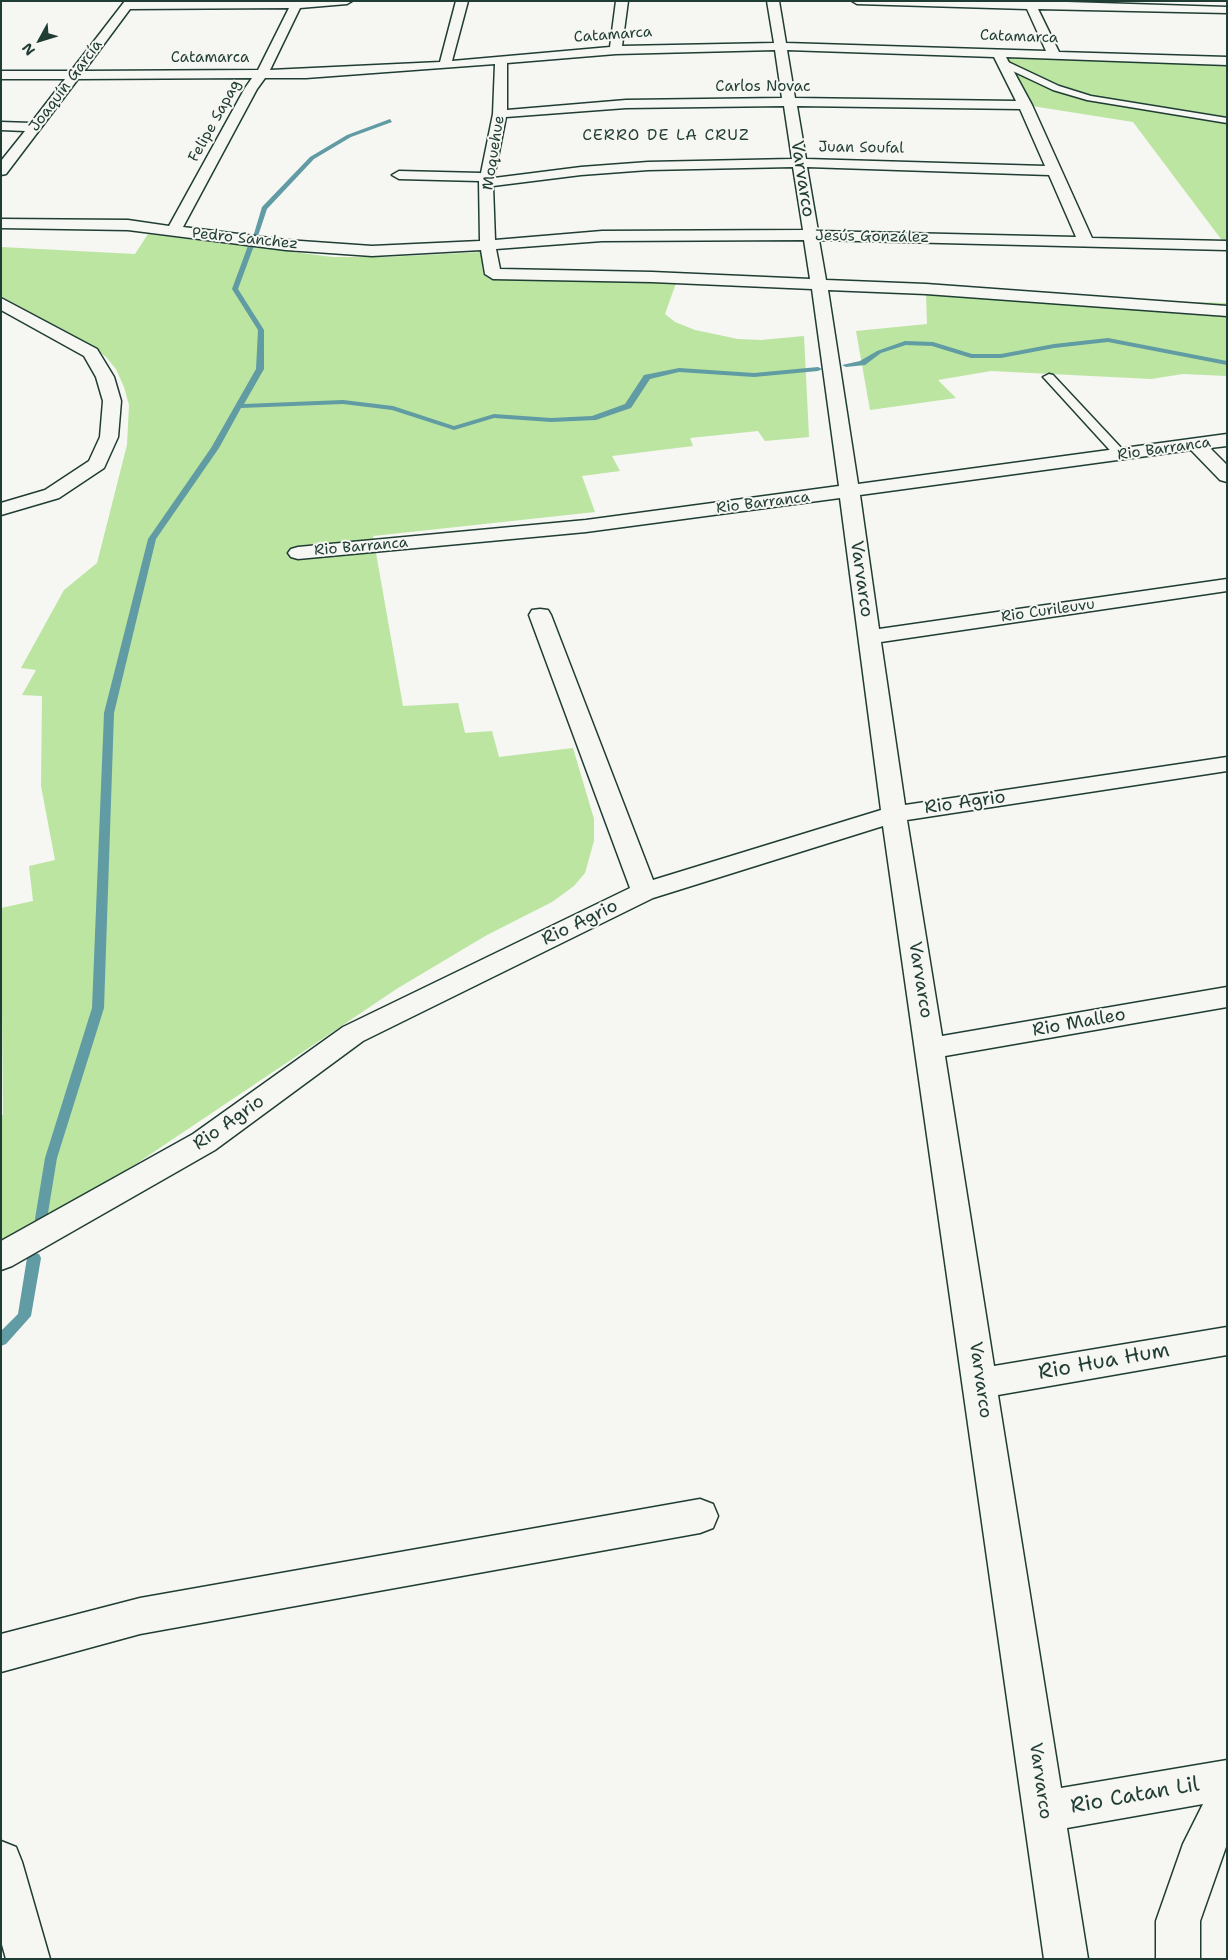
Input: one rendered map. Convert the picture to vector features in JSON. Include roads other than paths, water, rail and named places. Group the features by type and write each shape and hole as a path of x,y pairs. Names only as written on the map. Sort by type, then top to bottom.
{"street":[{"path":"130,4 347,1"},
{"path":"445,65 462,1"},
{"path":"616,50 622,1"},
{"name":"Varvarco","path":"773,1 819,286 894,814 981,1382 1066,1959"},
{"path":"857,1 1030,3 1227,10"},
{"name":"Felipe Sapag","path":"174,231 251,88 262,74 297,3"},
{"path":"1030,3 1054,55"},
{"name":"Joaquín García","path":"1,171 130,4"},
{"name":"Catamarca","path":"1,75 306,74 501,61 616,50 780,46 1001,58 1054,55 1227,61"},
{"path":"1001,58 1025,105 1086,242"},
{"name":"Moquehue","path":"501,61 500,114 487,180 488,246 493,274 652,277 819,286"},
{"name":"Carlos Novac","path":"500,114 554,108 626,104 789,102 1025,105"},
{"path":"1,126 35,128"},
{"name":"Juan Soufal","path":"399,175 487,180 648,166 799,163 1055,171"},
{"name":"Pedro Sanchez","path":"1,223 128,226 286,244 372,251 488,246"},
{"name":"Jesús González","path":"488,246 602,236 811,235 1226,246"},
{"path":"819,286 926,289 1227,311"},
{"path":"1,303 91,354 105,377 112,401 109,437 97,464 52,494 1,510"},
{"name":"Rio Barranca","path":"298,553 586,526 1227,440"},
{"path":"1195,444 1227,476"},
{"name":"Rio Curileuvu","path":"869,637 1227,585"},
{"path":"540,614 644,892"},
{"name":"Rio Agrio","path":"1,1258 204,1142 353,1034 644,892 894,814 1227,764"},
{"name":"Rio Malleo","path":"930,1048 1227,997"},
{"name":"Rio Hua Hum","path":"981,1382 1227,1341"},
{"path":"1,1653 140,1616 700,1516"},
{"name":"Rio Catan Lil","path":"1044,1811 1227,1780"},
{"path":"1178,1959 1178,1921 1204,1844 1227,1802"},
{"path":"1,1862 28,1959"}],"lane":[{"path":"1001,58 1043,82 1090,98 1227,121"},
{"path":"1049,377 1121,455"}],"waterway":[{"path":"255,236 264,208 312,158 349,136 390,121"},
{"path":"41,1219 51,1158 98,1008 109,713 152,539 215,448 260,369 261,330 235,289 252,243"},
{"path":"846,365 862,363 879,352 905,343 933,344 971,356 1001,356 1054,346 1108,340 1227,363"},
{"path":"239,406 343,402 393,408 454,428 494,416 551,420 593,418 628,406 647,377 679,370 754,375 818,369"},
{"path":"1,1340 24,1316 34,1258"}],"district":[{"name":"CERRO DE LA CRUZ","path":"666,136"}]}
